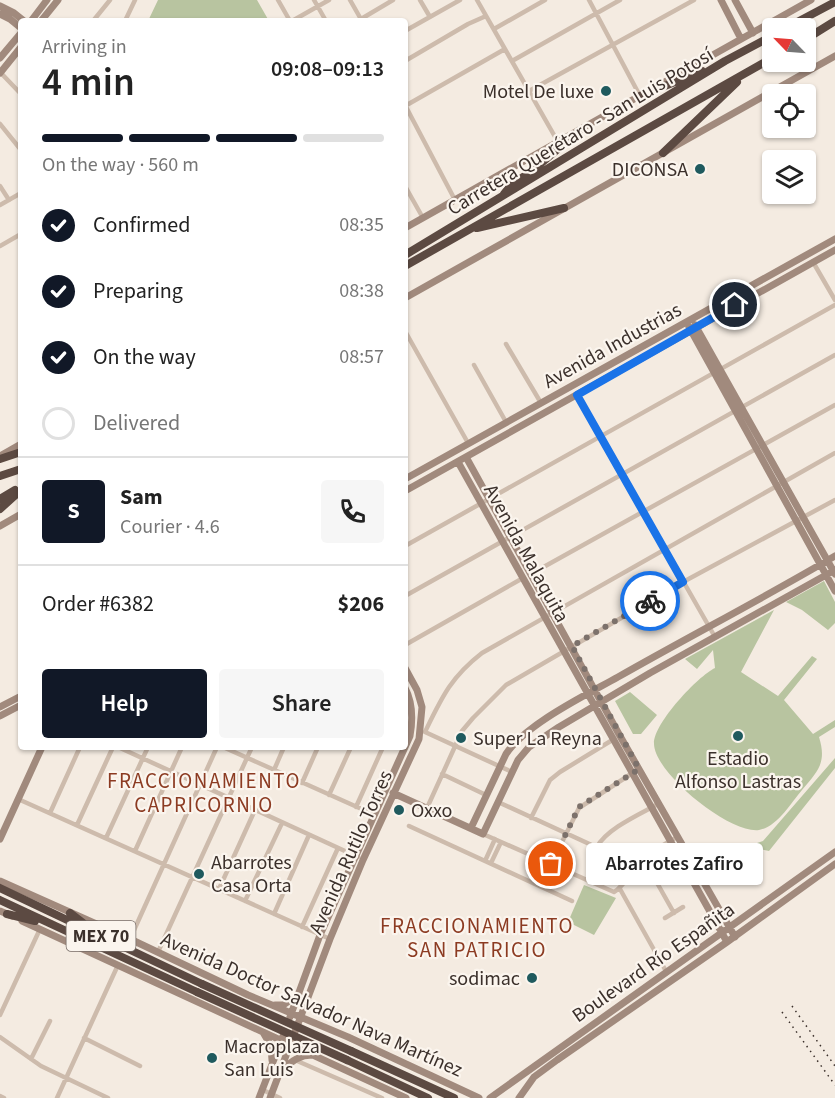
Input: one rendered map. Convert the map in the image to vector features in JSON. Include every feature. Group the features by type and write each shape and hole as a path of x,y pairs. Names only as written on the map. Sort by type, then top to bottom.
{"highway":[{"path":"805,18 835,2"},
{"path":"816,33 835,21"},
{"name":"Carretera Querétaro - San Luis Potosí","path":"408,253 725,61 762,41"},
{"path":"640,96 725,61"},
{"name":"Carretera Querétaro - San Luis Potosí","path":"408,264 762,64"},
{"path":"663,153 747,73"},
{"path":"499,200 511,185 532,171 579,130"},
{"path":"465,231 564,208"},
{"path":"0,457 18,453"},
{"path":"0,476 18,470"},
{"path":"0,499 18,490"},
{"path":"0,509 18,491"},
{"name":"Avenida Doctor Salvador Nava Martínez","path":"0,888 166,966 200,988 428,1098"},
{"name":"Avenida Doctor Salvador Nava Martínez","path":"0,900 200,988 351,1051 454,1098"},
{"path":"3,912 56,926"},
{"path":"70,913 80,921 130,944 166,966"}],"main road":[{"path":"33,18 47,0"},
{"path":"43,18 58,0"},
{"path":"735,0 753,33"},
{"path":"408,226 811,0"},
{"path":"724,1 741,39"},
{"path":"0,6 20,18"},
{"path":"0,14 18,26"},
{"path":"0,58 18,37"},
{"path":"0,73 18,51"},
{"path":"408,296 835,56"},
{"name":"Avenida Industrias","path":"408,477 835,239"},
{"name":"Avenida Industrias","path":"408,489 835,250"},
{"path":"689,321 824,563 826,575 835,591"},
{"path":"0,457 18,446"},
{"name":"Avenida Malaquita","path":"466,457 572,646 595,690 598,704"},
{"name":"Avenida Malaquita","path":"458,462 563,651 588,694 598,704 617,738 632,773 655,806 735,937"},
{"path":"0,526 18,516"},
{"path":"471,828 513,743 528,730 835,556"},
{"path":"393,793 483,834 518,760 529,747 650,673 834,572 824,563"},
{"path":"643,663 650,673"},
{"name":"Avenida Rutilo Torres","path":"271,1096 330,939 393,793 423,732 422,707 417,690 408,674"},
{"name":"Avenida Rutilo Torres","path":"408,693 412,710 408,730"},
{"path":"0,707 18,698"},
{"path":"0,716 18,707"},
{"name":"Avenida Malaquita","path":"617,738 639,769 655,806"},
{"path":"0,838 41,750"},
{"name":"Avenida Rutilo Torres","path":"259,1098 320,935 375,815 401,750"},
{"name":"Avenida Malaquita","path":"674,839 727,942"},
{"name":"Boulevard Río Españita","path":"490,1098 835,852"},
{"name":"Boulevard Río Españita","path":"519,1098 534,1077 735,937 835,864"},
{"name":"Avenida Doctor Salvador Nava Martínez","path":"0,881 479,1098"},
{"path":"3,912 406,1098"},
{"path":"270,1004 283,1005 299,994"},
{"path":"261,1031 274,1018 275,1013 270,1004"},
{"path":"261,1031 270,1046 272,1062"},
{"path":"279,1075 295,1060 306,1055 314,1055"}],"street":[{"path":"95,18 110,0"},
{"path":"126,18 135,0"},
{"path":"278,0 289,18"},
{"path":"314,0 324,18"},
{"path":"296,18 329,0"},
{"path":"350,0 361,18"},
{"path":"365,18 393,0"},
{"path":"420,0 430,17"},
{"path":"477,0 558,142"},
{"path":"494,29 544,0"},
{"path":"589,0 640,96"},
{"path":"512,61 620,0"},
{"path":"529,91 694,0"},
{"path":"408,29 457,1"},
{"path":"408,59 486,16"},
{"path":"408,104 505,49"},
{"path":"0,73 18,91"},
{"path":"408,112 454,200"},
{"path":"0,124 18,146"},
{"path":"0,186 9,200"},
{"path":"408,191 423,218"},
{"path":"0,205 18,195"},
{"path":"0,246 18,236"},
{"path":"813,262 835,300"},
{"path":"408,544 835,305"},
{"path":"408,336 468,443"},
{"path":"506,344 541,403"},
{"path":"408,594 835,355"},
{"path":"474,365 506,422"},
{"path":"577,395 715,637"},
{"path":"408,643 835,405"},
{"path":"512,772 423,732 450,682 465,666 482,653 552,612 835,453"},
{"path":"427,808 462,731 506,685 683,582 835,500"},
{"path":"531,818 550,780 617,738"},
{"path":"50,813 79,750"},
{"path":"78,825 112,750"},
{"path":"124,750 363,860"},
{"path":"106,838 146,750"},
{"path":"135,851 180,750"},
{"path":"130,939 216,750"},
{"path":"230,750 375,815"},
{"path":"158,952 251,750"},
{"path":"274,770 283,750"},
{"path":"302,783 317,750"},
{"path":"329,795 350,750"},
{"path":"356,807 382,750"},
{"path":"551,864 579,807 639,769"},
{"path":"442,774 486,795"},
{"path":"18,799 330,939"},
{"path":"498,802 635,865"},
{"path":"597,847 608,833 655,806"},
{"path":"219,889 255,810"},
{"path":"245,901 282,823"},
{"path":"409,826 572,901"},
{"path":"483,834 614,892 620,889 635,865 674,839"},
{"path":"274,914 309,835"},
{"path":"485,861 495,839"},
{"path":"491,863 501,842"},
{"path":"302,927 338,848"},
{"path":"643,858 674,913"},
{"path":"620,889 667,973"},
{"path":"665,918 683,907"},
{"path":"0,1015 39,929"},
{"path":"57,1098 118,965"},
{"path":"31,1059 50,1021"},
{"path":"0,1037 65,1079 108,1098"},
{"path":"84,1038 140,1065"},
{"path":"295,1060 382,1098"},
{"path":"262,1090 271,1096 280,1098"}],"green space":[{"path":"158,0 257,0 267,18 149,18"},
{"path":"824,581 835,602 835,623 828,630 802,610 786,602"},
{"name":"Estadio Alfonso Lastras","path":"774,610 741,672 778,696 812,656 817,659 784,700 813,734 835,720 835,727 819,737 822,754 820,766 788,808 766,828 746,829 730,822 696,800 667,771 654,744 656,735 668,713 698,680 715,668 713,650 697,669 685,659"},
{"path":"630,692 657,715 641,734 633,734 615,701"},
{"path":"835,758 835,768 769,851 738,844 751,845 763,841"},
{"path":"584,885 616,898 594,935 568,922"}],"railway":[{"path":"792,1006 835,1066"},
{"path":"782,1012 835,1085"}],"way so far":[{"path":"551,864 579,807 639,769 572,646 650,601"}],"place":[{"name":"Motel De luxe","path":"606,91"},
{"name":"DICONSA","path":"700,169"},
{"name":"Estadio Alfonso Lastras","path":"738,736"},
{"name":"Super La Reyna","path":"461,738"},
{"name":"Oxxo","path":"399,810"},
{"name":"Abarrotes Zafiro","path":"551,864"},
{"name":"Abarrotes Casa Orta","path":"199,874"},
{"name":"sodimac","path":"532,978"},
{"name":"Macroplaza San Luis","path":"212,1058"}],"district":[{"name":"FRACCIONAMIENTO CAPRICORNIO","path":"204,793"},
{"name":"FRACCIONAMIENTO SAN PATRICIO","path":"477,938"}],"route":[{"path":"650,601 683,582 577,395 735,305"}]}
